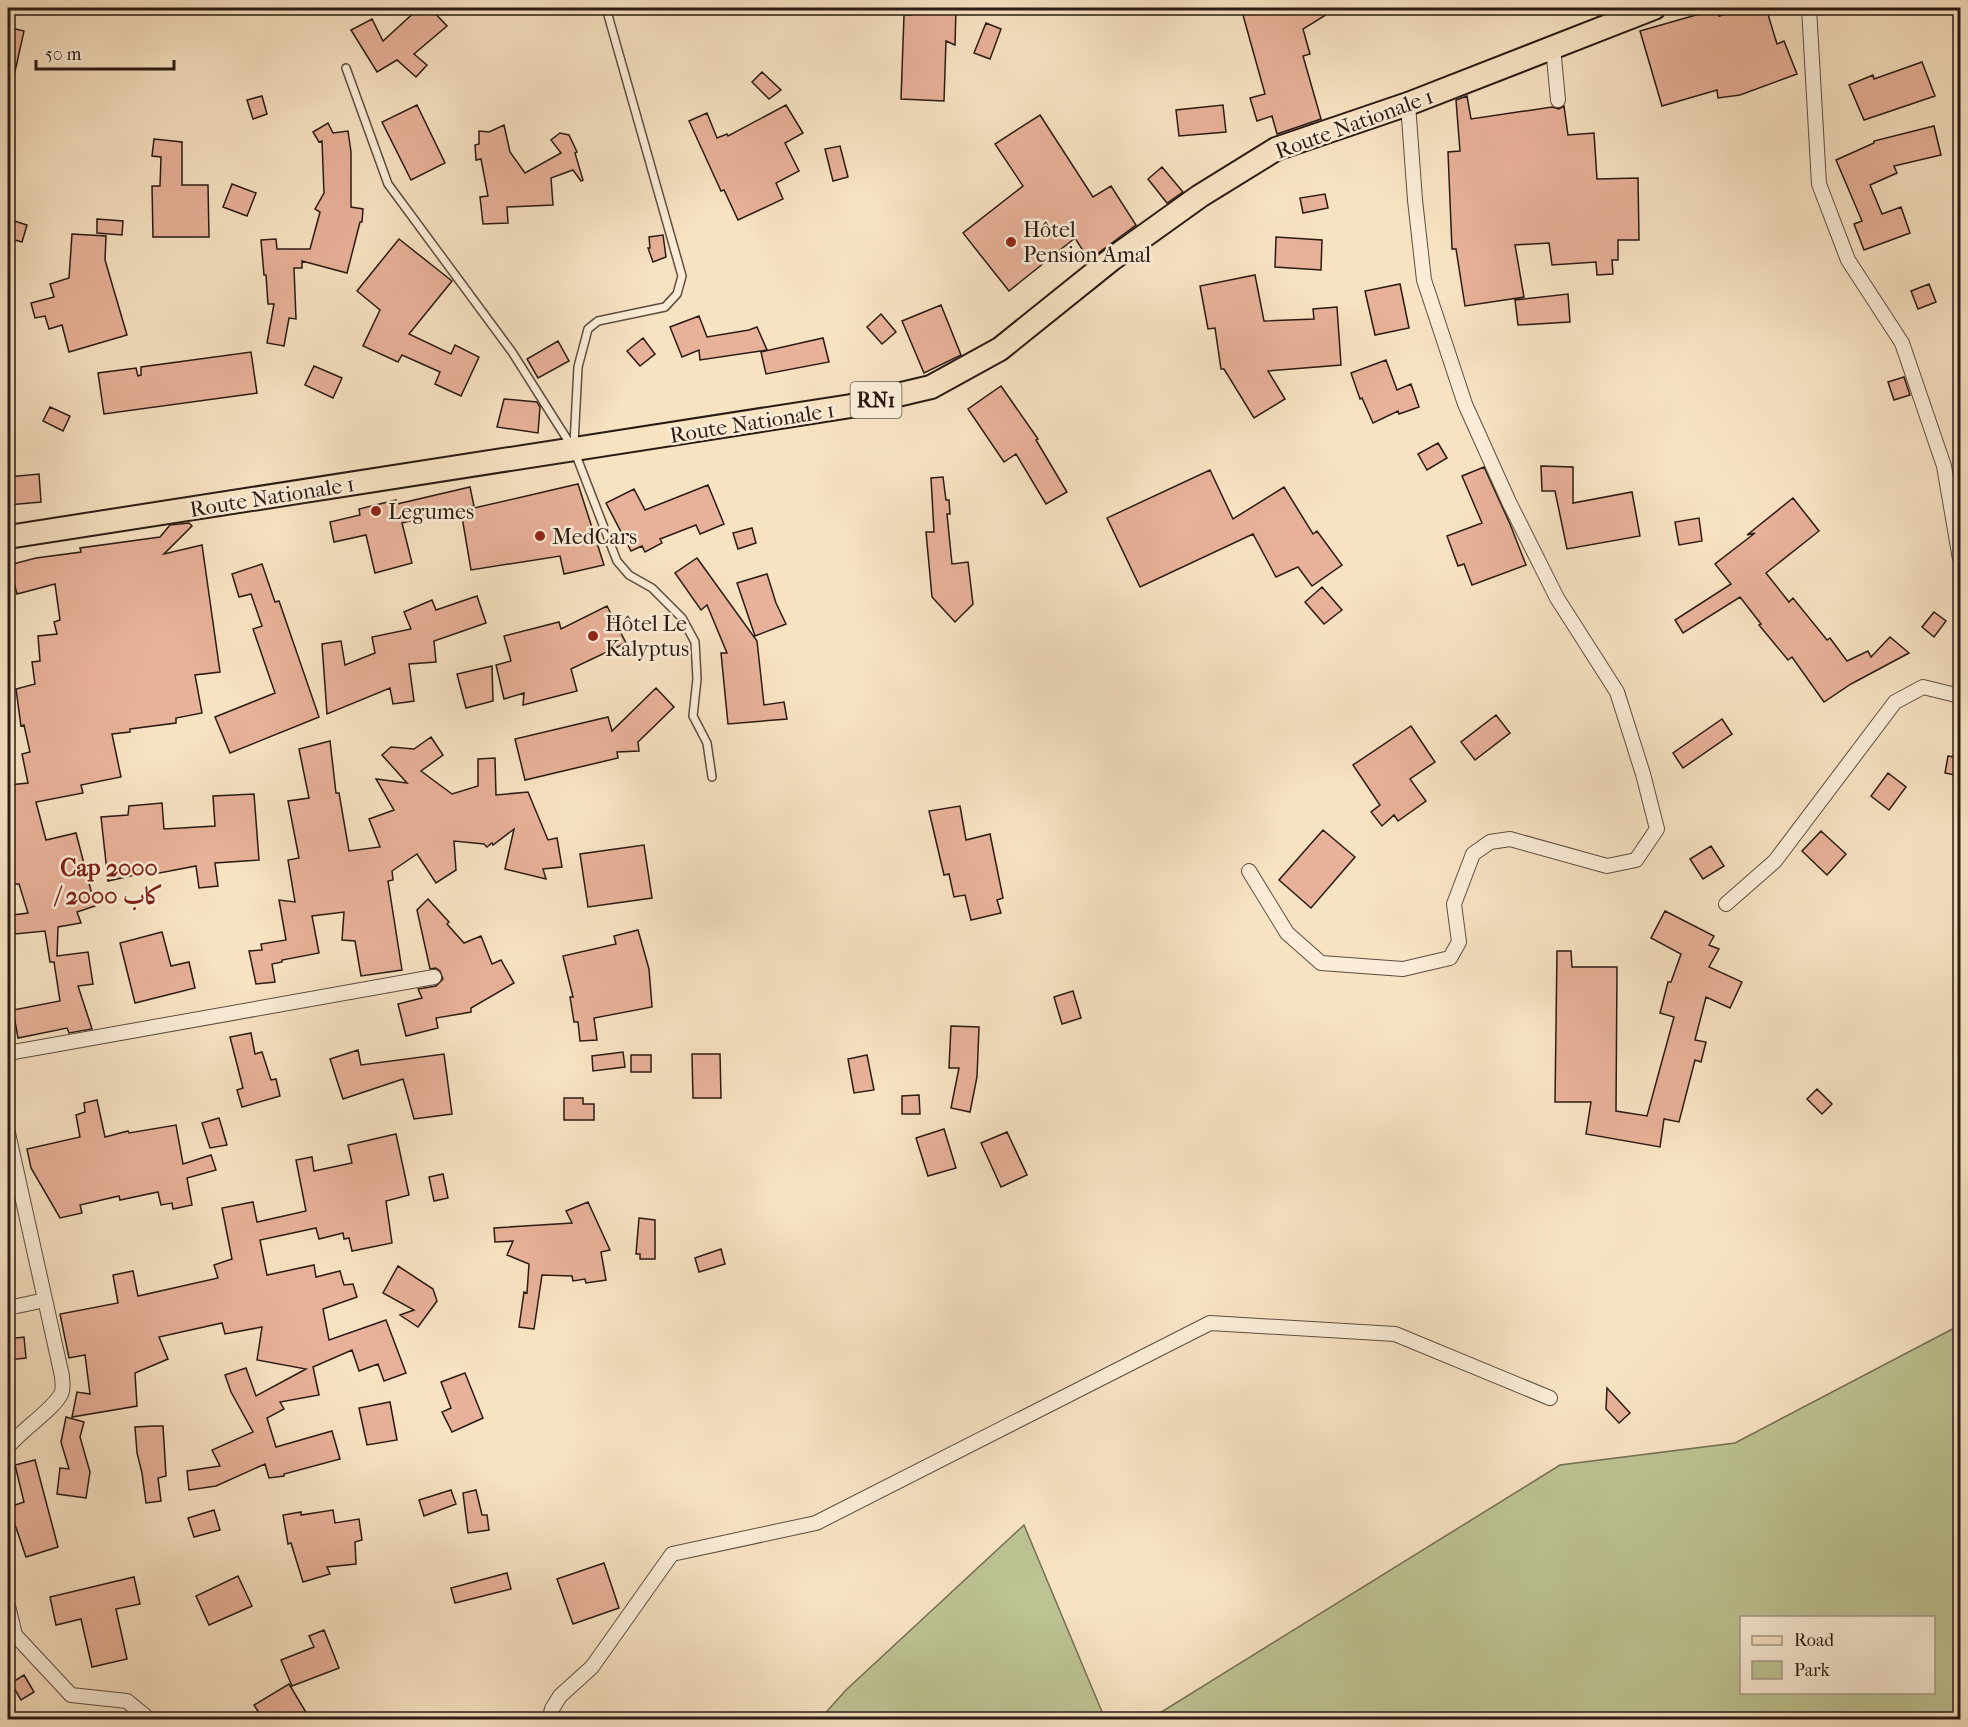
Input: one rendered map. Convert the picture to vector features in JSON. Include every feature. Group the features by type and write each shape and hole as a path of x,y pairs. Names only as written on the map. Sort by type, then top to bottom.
{"main road":[{"name":"Route Nationale 1","path":"8,537 851,406 931,387 1000,349 1112,259 1200,196 1276,149 1408,104 1654,8"}],"street":[{"path":"1809,8 1819,184 1848,260 1902,343 1944,466 1960,559"},
{"path":"1553,47 1558,100"},
{"path":"1249,871 1287,933 1321,963 1403,969 1450,958 1459,942 1454,904 1473,854 1490,842 1510,839 1607,866 1636,860 1657,829 1643,774 1617,692 1557,598 1509,502 1466,404 1424,280 1408,104"},
{"path":"1726,904 1775,861 1895,702 1923,687 1960,696"},
{"path":"8,1053 434,976"},
{"path":"8,1133 62,1376 63,1392 56,1402 16,1437 8,1447"},
{"path":"8,1308 45,1300"},
{"path":"549,1719 560,1696 592,1667 672,1554 816,1523 1210,1323 1395,1334 1550,1398"},
{"path":"8,1606 15,1635 71,1695 127,1701 150,1719"}],"lane":[{"path":"574,450 578,367 588,329 598,321 665,308 677,294 682,276 606,8"},
{"path":"346,68 388,184 512,352 574,450 616,561 629,575 652,588 682,618 695,642 697,679 693,716 707,743 712,777"}],"green space":[{"path":"1960,1325 1960,1719 1150,1719 1560,1465 1735,1443"},
{"path":"1024,1525 1105,1719 820,1719 846,1690"}],"building":[{"path":"419,8 430,8 447,26 414,54 427,65 416,77 397,60 377,72 351,30 372,19 383,41"},
{"path":"912,8 956,8 955,45 946,41 944,101 901,99 904,15 912,15"},
{"path":"1241,8 1337,8 1303,29 1310,54 1303,56 1321,119 1277,134 1272,116 1257,121 1250,98 1265,94"},
{"path":"1748,8 1766,8 1777,44 1784,41 1797,74 1740,95 1718,98 1717,90 1662,106 1640,31 1717,9 1719,16"},
{"path":"986,23 1001,29 990,59 974,53"},
{"path":"8,27 24,31 14,76 8,75"},
{"path":"1922,62 1935,96 1864,120 1849,85 1873,75 1874,79"},
{"path":"762,72 781,90 769,99 752,82"},
{"path":"262,96 267,114 253,119 247,100"},
{"path":"1467,96 1471,119 1552,107 1559,109 1564,106 1568,135 1594,133 1597,179 1638,178 1639,240 1618,240 1618,260 1612,260 1613,274 1597,275 1596,262 1552,265 1549,243 1515,245 1524,297 1465,306 1456,249 1452,249 1448,152 1460,151 1456,100"},
{"path":"417,105 445,163 411,180 382,122"},
{"path":"786,105 803,133 785,143 799,171 776,183 783,199 738,220 724,190 721,191 689,121 707,113 717,138 727,134 728,136"},
{"path":"1223,105 1226,132 1179,136 1176,110"},
{"path":"1040,115 1093,197 1111,186 1136,225 1089,260 1075,238 1009,291 963,233 1023,186 995,144"},
{"path":"328,123 333,133 348,131 351,152 351,207 363,209 362,222 360,222 347,273 302,261 302,268 294,268 296,319 289,318 284,346 267,343 274,304 268,304 261,240 276,239 277,249 310,249 320,212 315,209 324,193 322,141 319,142 313,132"},
{"path":"504,125 510,152 525,173 561,153 551,140 560,133 569,135 577,152 575,153 583,180 581,181 573,170 551,178 553,205 507,207 508,223 483,224 480,197 488,196 481,159 476,160 475,145 479,144 479,131 489,132"},
{"path":"1934,126 1941,155 1894,166 1897,173 1870,185 1882,214 1901,207 1910,233 1864,250 1854,224 1862,221 1836,160 1874,141"},
{"path":"154,139 182,142 182,185 208,185 209,237 153,237 152,186 160,186 161,157 152,156"},
{"path":"840,146 848,177 833,181 825,149"},
{"path":"1162,167 1183,192 1167,203 1148,179"},
{"path":"232,184 256,193 247,216 223,207"},
{"path":"1325,194 1328,208 1303,213 1300,198"},
{"path":"8,219 27,225 22,242 8,238"},
{"path":"97,219 123,221 122,235 97,233"},
{"path":"72,234 106,236 105,260 127,335 69,352 62,325 49,329 45,316 35,318 31,303 54,297 50,284 69,278"},
{"path":"663,235 666,257 653,262 648,248 650,248 649,237"},
{"path":"1276,237 1322,240 1321,270 1275,267"},
{"path":"399,239 452,281 409,334 451,354 455,345 479,357 461,396 435,384 440,372 402,355 398,362 363,346 380,310 357,291"},
{"path":"1255,275 1264,321 1314,319 1313,309 1337,307 1341,365 1268,371 1285,399 1254,418 1224,369 1221,369 1215,328 1208,329 1200,286"},
{"path":"1400,284 1409,328 1375,335 1365,291"},
{"path":"1929,284 1936,302 1918,309 1911,291"},
{"path":"1568,294 1570,322 1518,325 1515,300"},
{"path":"941,305 961,355 924,373 902,321"},
{"path":"881,314 896,332 882,344 867,327"},
{"path":"699,316 707,337 757,327 767,350 700,360 699,350 682,357 670,327"},
{"path":"643,338 655,354 640,366 627,351"},
{"path":"823,338 829,362 766,374 761,352"},
{"path":"558,341 569,361 538,378 527,359"},
{"path":"251,352 257,393 104,414 98,373 136,368 138,376 141,375 141,367"},
{"path":"1386,360 1397,390 1411,384 1419,407 1399,414 1398,411 1373,423 1362,398 1360,399 1351,373"},
{"path":"314,366 342,378 333,398 305,385"},
{"path":"1904,377 1910,395 1894,400 1888,382"},
{"path":"1001,386 1038,439 1036,440 1067,492 1046,504 1016,454 1004,462 968,409"},
{"path":"504,399 537,402 540,407 538,433 497,427"},
{"path":"50,407 70,416 63,431 43,421"},
{"path":"1438,443 1447,458 1427,470 1418,454"},
{"path":"1541,466 1573,467 1573,503 1632,492 1640,536 1567,549 1555,491 1542,491"},
{"path":"1484,467 1526,565 1472,585 1464,564 1458,566 1447,536 1482,523 1462,476"},
{"path":"1210,470 1233,519 1284,487 1313,534 1317,531 1342,565 1312,586 1298,567 1276,577 1253,534 1140,587 1107,518"},
{"path":"39,474 41,502 8,505 8,477"},
{"path":"943,477 946,500 949,500 950,514 947,514 952,564 968,562 973,604 955,622 932,597 926,532 934,532 931,478"},
{"name":"MedCars","path":"578,484 604,565 564,574 560,556 471,570 461,511"},
{"path":"708,485 724,524 700,534 696,525 660,539 662,543 645,552 642,546 631,551 606,503 634,489 645,510"},
{"path":"470,487 474,506 402,523 412,563 375,573 366,535 334,542 330,522 360,515 359,509 396,500 397,504"},
{"path":"1793,498 1819,531 1766,573 1789,602 1793,598 1827,640 1830,638 1847,661 1868,651 1871,657 1890,637 1909,653 1851,684 1824,702 1792,657 1788,660 1759,625 1761,624 1740,597 1683,633 1675,620 1731,584 1715,564 1755,533 1747,535"},
{"path":"1699,518 1702,541 1679,545 1675,522"},
{"path":"189,523 192,526 164,554 202,545 220,672 195,675 202,713 176,718 176,723 130,729 130,732 112,734 121,777 81,785 83,793 36,802 46,840 76,833 95,906 77,912 81,923 58,927 57,956 88,952 93,984 78,986 92,1029 69,1033 67,1028 18,1038 13,1010 60,1001 54,962 50,962 45,931 15,934 13,915 28,913 19,884 8,884 8,785 28,783 22,754 30,752 24,725 21,726 16,689 35,684 32,662 40,661 38,636 57,634 54,622 60,620 55,584 17,594 9,565 36,558 81,552 80,548 160,537 170,525"},
{"path":"752,528 756,543 738,549 733,533"},
{"path":"697,558 757,641 764,705 784,702 787,719 728,724 721,653 727,653 707,605 701,610 675,573"},
{"path":"262,564 275,602 279,601 319,717 230,753 215,717 275,693 253,629 262,626 251,594 239,597 232,574"},
{"path":"767,574 776,603 786,624 755,636 737,583"},
{"path":"1322,587 1342,610 1324,624 1305,602"},
{"path":"477,596 486,623 434,641 436,662 409,664 414,701 393,704 390,688 327,714 322,644 341,641 345,665 375,653 372,637 411,629 404,612 432,600 436,610"},
{"path":"607,606 626,643 571,669 577,691 523,705 524,693 504,699 496,665 511,661 504,636 559,622 561,629"},
{"path":"1934,612 1946,621 1934,637 1922,627"},
{"path":"492,666 493,701 466,708 457,674"},
{"path":"656,688 674,707 638,742 639,751 617,752 618,758 525,780 515,739 608,717 612,731"},
{"path":"1496,715 1510,733 1475,760 1461,742"},
{"path":"1722,719 1732,734 1683,768 1673,753"},
{"path":"1411,726 1435,762 1410,779 1426,801 1398,821 1394,815 1382,826 1371,812 1380,805 1353,765"},
{"path":"431,737 443,755 421,771 452,794 478,786 478,759 495,758 496,795 528,792 548,840 557,838 562,867 543,869 546,879 505,869 514,829 487,847 484,844 454,841 456,870 436,883 417,854 392,871 393,880 388,881 402,970 361,976 355,941 342,940 344,912 312,916 319,953 272,964 275,982 256,984 249,951 262,950 261,944 286,940 279,900 295,902 288,860 299,858 288,801 309,798 299,749 330,741 336,793 339,793 349,851 380,847 369,819 394,810 376,779 407,783 382,755 391,747 414,749"},
{"path":"1948,756 1960,758 1960,776 1945,773"},
{"path":"1888,773 1906,787 1889,810 1871,796"},
{"path":"254,794 259,860 215,863 218,886 199,888 196,866 149,875 148,872 108,881 101,817 128,815 129,806 162,803 164,829 215,826 213,796"},
{"path":"960,806 966,840 990,834 1003,898 997,900 1001,913 971,920 965,895 954,897 949,874 944,875 929,811"},
{"path":"1323,830 1355,857 1311,908 1279,880"},
{"path":"1821,831 1846,854 1827,875 1802,851"},
{"path":"644,845 652,898 588,907 580,854"},
{"path":"1711,846 1724,866 1703,879 1690,859"},
{"path":"428,899 464,943 481,936 492,964 501,960 514,983 471,1008 471,1012 436,1018 438,1028 406,1036 398,1004 422,998 418,989 436,986 443,979 440,971 436,968 430,969 417,910"},
{"path":"1665,911 1714,936 1709,945 1719,949 1709,967 1742,982 1730,1008 1706,997 1695,1040 1706,1042 1701,1062 1695,1060 1679,1122 1664,1119 1660,1147 1586,1134 1591,1102 1555,1102 1557,951 1571,951 1572,967 1617,967 1616,1111 1647,1116 1674,1017 1660,1013 1668,982 1671,982 1681,954 1651,938"},
{"path":"638,930 649,969 652,1007 594,1018 597,1040 580,1041 578,1022 574,1022 570,997 573,997 563,956 616,944 614,936"},
{"path":"162,932 171,966 189,962 195,988 135,1003 120,943"},
{"path":"1073,991 1081,1018 1062,1024 1054,997"},
{"path":"951,1026 979,1027 977,1077 970,1112 951,1108 959,1068 949,1068"},
{"path":"251,1033 255,1054 262,1052 271,1080 276,1079 280,1096 242,1107 237,1090 243,1088 230,1037"},
{"path":"358,1050 361,1065 444,1054 452,1114 414,1119 403,1079 343,1099 330,1059"},
{"path":"623,1052 625,1067 593,1071 592,1056"},
{"path":"692,1054 720,1054 721,1098 693,1098"},
{"path":"631,1055 651,1055 651,1072 631,1072"},
{"path":"867,1055 874,1090 854,1093 848,1059"},
{"path":"1817,1089 1832,1104 1822,1114 1807,1099"},
{"path":"919,1095 920,1114 902,1114 902,1096"},
{"path":"564,1098 583,1098 583,1104 594,1104 594,1120 564,1120"},
{"path":"97,1100 105,1137 128,1131 129,1133 176,1125 183,1164 211,1155 216,1170 187,1178 192,1205 173,1209 172,1203 161,1205 158,1192 120,1200 119,1196 80,1205 82,1213 60,1218 31,1168 27,1149 80,1137 76,1115 85,1112 84,1103"},
{"path":"219,1118 227,1145 210,1148 202,1123"},
{"path":"944,1129 956,1168 928,1176 916,1138"},
{"path":"1007,1132 1027,1175 1001,1187 981,1143"},
{"path":"396,1134 409,1195 386,1201 392,1243 352,1251 349,1238 344,1239 343,1233 319,1239 316,1228 260,1240 267,1275 314,1265 316,1277 340,1271 344,1285 353,1284 357,1297 323,1309 329,1340 386,1320 406,1373 384,1381 378,1364 359,1371 352,1350 313,1367 319,1395 280,1402 284,1409 267,1418 276,1447 332,1431 340,1459 284,1474 284,1476 269,1478 265,1464 216,1486 189,1490 187,1471 220,1466 212,1450 253,1432 231,1392 225,1375 246,1368 256,1396 306,1369 257,1360 262,1327 225,1334 222,1323 159,1337 168,1359 135,1373 137,1406 72,1417 77,1392 90,1394 85,1355 69,1358 60,1314 118,1303 113,1275 133,1271 138,1296 218,1278 214,1265 232,1259 222,1208 253,1202 257,1222 306,1211 296,1160 312,1157 314,1171 352,1163 348,1145"},
{"path":"443,1174 448,1198 434,1201 429,1177"},
{"path":"588,1202 610,1250 601,1252 606,1280 586,1283 585,1279 573,1281 572,1276 542,1275 534,1329 519,1327 524,1292 527,1293 529,1264 507,1255 513,1241 495,1242 494,1228 572,1223 566,1211"},
{"path":"639,1218 655,1220 655,1259 640,1259 640,1254 636,1254"},
{"path":"721,1249 725,1264 699,1272 695,1258"},
{"path":"398,1266 433,1289 437,1301 418,1327 400,1315 414,1310 383,1293"},
{"path":"24,1337 26,1358 8,1360 8,1339"},
{"path":"465,1373 483,1418 452,1432 442,1412 451,1408 441,1382"},
{"path":"1607,1388 1630,1413 1619,1423 1606,1409"},
{"path":"390,1402 397,1440 367,1445 359,1408"},
{"path":"66,1417 84,1422 80,1437 90,1472 86,1498 57,1494 60,1468 69,1469 61,1442"},
{"path":"163,1426 166,1476 158,1478 161,1501 146,1503 135,1427"},
{"path":"35,1460 58,1547 26,1557 9,1507 24,1502 15,1465"},
{"path":"451,1490 456,1504 424,1516 419,1500"},
{"path":"476,1490 482,1515 487,1515 489,1530 468,1533 463,1493"},
{"path":"214,1510 220,1530 194,1537 188,1518"},
{"path":"333,1510 335,1523 359,1519 362,1540 355,1542 356,1564 327,1567 330,1574 303,1582 291,1543 288,1544 283,1515"},
{"path":"604,1563 619,1608 573,1624 557,1579"},
{"path":"507,1573 511,1589 455,1603 451,1588"},
{"path":"238,1576 252,1606 209,1625 196,1596"},
{"path":"134,1577 140,1604 116,1609 127,1659 92,1667 81,1619 56,1625 50,1597"},
{"path":"324,1630 339,1668 292,1686 281,1660 314,1647 309,1636"},
{"path":"24,1675 34,1692 21,1700 11,1683"},
{"path":"289,1684 310,1719 263,1719 254,1705"}],"place":[{"name":"Hôtel Pension Amal","path":"1011,242"},
{"name":"Legumes","path":"376,511"},
{"name":"MedCars","path":"540,536"},
{"name":"Hôtel Le Kalyptus","path":"593,636"}],"district":[{"name":"Cap 2000 / كاب 2000","path":"109,882"}]}
